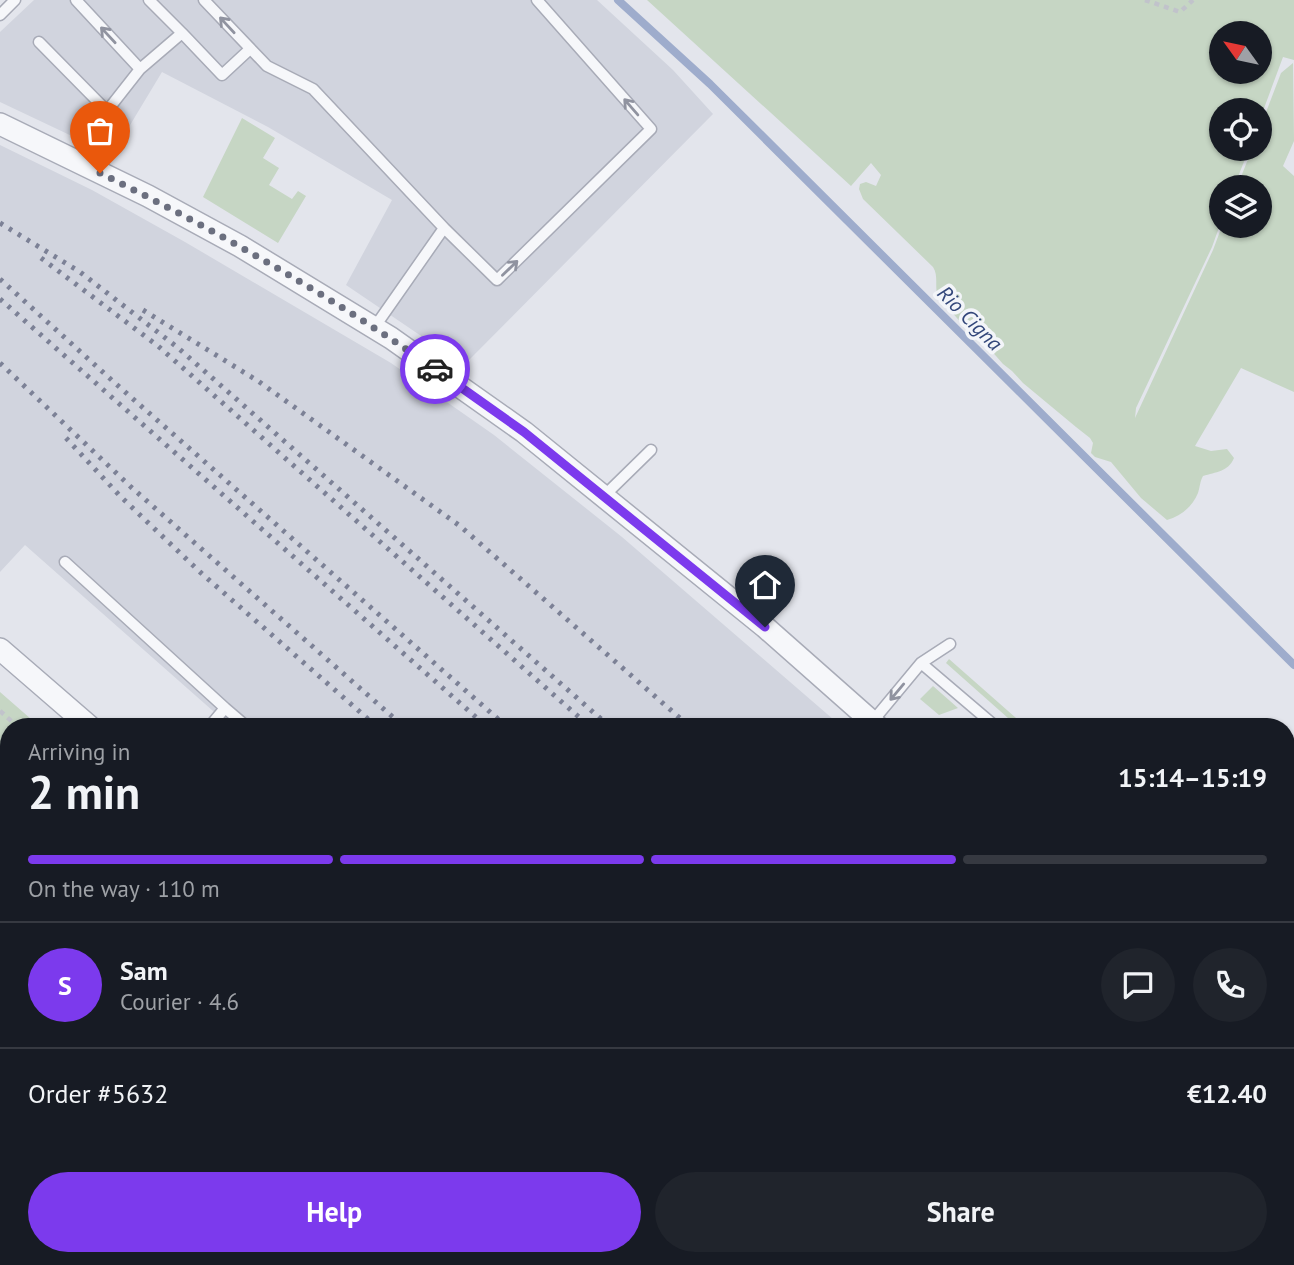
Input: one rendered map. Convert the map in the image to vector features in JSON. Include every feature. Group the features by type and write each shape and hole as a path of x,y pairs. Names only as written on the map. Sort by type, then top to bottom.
{"street":[{"path":"0,124 240,246 391,338 524,432 765,627 868,718"},
{"path":"0,649 80,718"}],"lane":[{"path":"0,15 15,0"},
{"path":"76,0 140,69"},
{"path":"149,0 222,75 250,49"},
{"path":"204,0 267,66 313,89 497,280 651,130 537,0"},
{"path":"76,161 107,111 140,69 181,33"},
{"path":"39,42 107,111"},
{"path":"374,328 444,228"},
{"path":"604,496 651,450"},
{"path":"65,562 237,718"},
{"path":"880,718 921,663 950,644"},
{"path":"921,663 986,718"},
{"path":"216,718 225,708"}],"path":[{"path":"1145,0 1180,12 1193,0"}],"shaded area":[{"path":"34,0 597,0 673,70 713,114 464,365 346,285 392,200 268,127 162,72 112,155 0,102 0,32"},
{"path":"0,145 92,190 391,363 494,435 622,537 832,718 221,718 25,545 0,572"}],"green space":[{"path":"647,0 1294,0 1294,60 1283,57 1268,98 1209,98 1209,161 1244,161 1239,175 1209,175 1209,238 1215,238 1136,408 1135,418 1218,238 1272,238 1272,175 1242,175 1247,161 1272,161 1271,98 1281,73 1293,63 1294,141 1283,166 1294,176 1294,392 1241,368 1195,446 1211,451 1227,449 1234,458 1225,469 1203,476 1193,503 1177,516 1167,520 1141,498 1111,462 1095,457 1091,453 1093,443 1090,438 1023,383 989,348 975,339 938,296 933,267 863,199 860,184 866,182 876,186 881,175 871,163 851,186"},
{"path":"242,118 275,138 263,158 279,168 269,185 292,199 298,191 306,196 278,243 203,197"},
{"path":"949,659 1016,718 1008,718 946,663"},
{"path":"933,686 958,708 939,715 920,699"},
{"path":"0,692 30,718 0,718"}],"waterway":[{"name":"Rio Cigna","path":"618,0 710,84 1294,665"}],"railway":[{"path":"0,223 80,272 177,347 600,718"},
{"path":"41,258 158,346 580,718"},
{"path":"0,279 497,718"},
{"path":"0,299 477,718"},
{"path":"143,310 258,381 460,526 680,718"},
{"path":"0,363 131,487 394,718"},
{"path":"66,438 120,496 200,572 367,718"}],"way so far":[{"path":"100,173 240,246 391,338 435,369"}],"route":[{"path":"435,369 524,432 765,627"}]}
